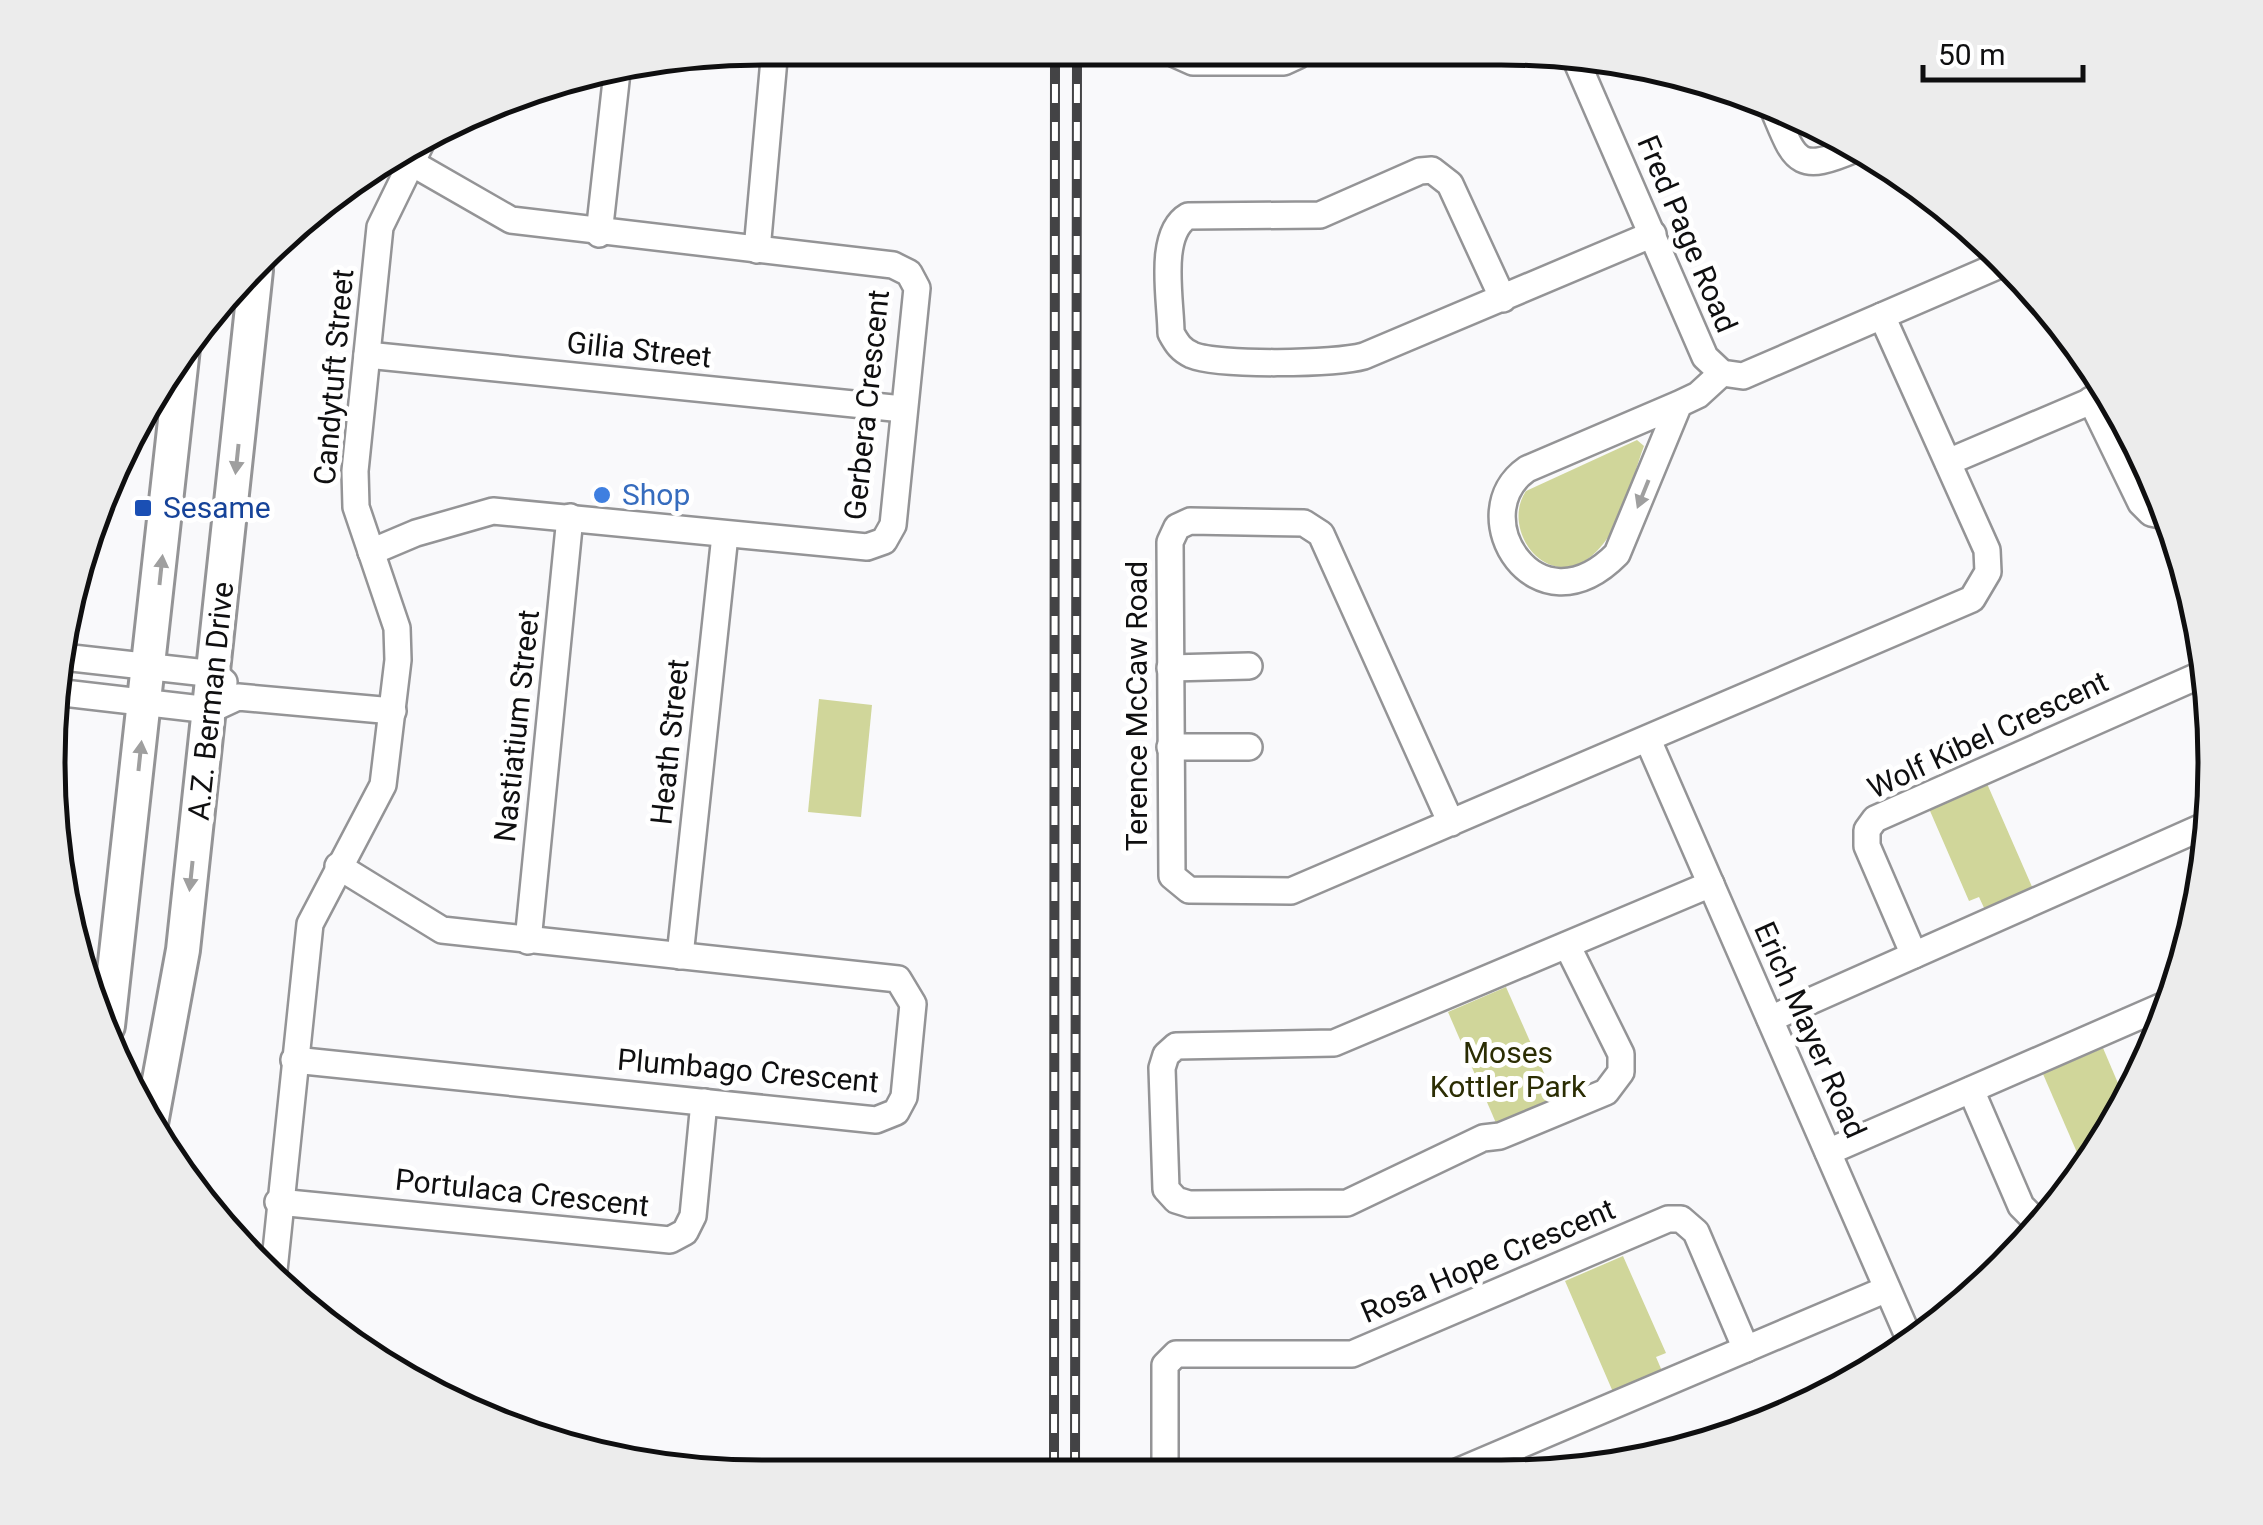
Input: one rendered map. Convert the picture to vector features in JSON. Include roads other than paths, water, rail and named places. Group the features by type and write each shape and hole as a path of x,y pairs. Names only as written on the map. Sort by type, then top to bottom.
{"main road":[{"name":"A.Z. Berman Drive","path":"155,1104 183,950 221,693 255,285"},
{"path":"110,1008 181,379"}],"street":[{"path":"757,250 774,65"},
{"name":"Fred Page Road","path":"1580,70 1705,357 1722,374"},
{"path":"598,234 616,80"},
{"path":"1779,124 1791,151 1801,161 1822,163 1842,155"},
{"name":"Gerbera Crescent","path":"372,552 493,511 867,547 884,541 892,525 917,288 909,273 894,265 598,234 511,220 421,154"},
{"name":"Candytuft Street","path":"275,1261 278,1202 310,924 383,785 393,711 399,640 354,489 380,227 413,158"},
{"path":"1503,299 1450,184 1432,170 1420,171 1320,215 1188,216 1177,224 1171,239 1172,333 1178,346 1210,361 1354,359 1503,299 1652,234"},
{"path":"1678,404 1617,554 1573,583 1544,582 1528,572 1503,526 1502,505 1510,484 1528,470 1698,395 1722,374 1743,376 1992,267"},
{"name":"Terence McCaw Road","path":"1451,824 1324,539 1311,525 1190,520 1177,528 1170,542 1170,870 1175,881 1189,890 1291,891 1451,824 1648,740 1972,598 1988,572 1988,550 1882,316"},
{"name":"Gilia Street","path":"368,354 903,409"},
{"path":"1948,462 2095,398"},
{"path":"2112,428 2141,502 2152,513"},
{"name":"Nastiatium Street","path":"528,941 570,517"},
{"name":"Heath Street","path":"680,956 724,535"},
{"path":"73,658 150,667 221,693"},
{"path":"1170,668 1249,666"},
{"name":"Wolf Kibel Crescent","path":"1914,955 1867,846 1867,830 1875,818 2193,678"},
{"path":"69,694 146,702 221,693 393,711"},
{"name":"Erich Mayer Road","path":"1648,740 1906,1330"},
{"path":"1170,747 1249,748"},
{"path":"1770,1019 2195,831"},
{"name":"Plumbago Crescent","path":"294,1060 887,1118 904,1097 913,1004 912,995 898,979 442,930 338,866"},
{"path":"1567,945 1621,1054 1618,1081 1606,1092 1500,1136 1483,1138 1347,1203 1190,1204 1176,1200 1166,1190 1162,1068 1166,1055 1176,1046 1334,1043 1711,884"},
{"path":"1828,1152 2152,1011"},
{"path":"1971,1090 2020,1206 2030,1216"},
{"name":"Portulaca Crescent","path":"278,1202 670,1240 685,1232 692,1216 704,1102"},
{"name":"Rosa Hope Crescent","path":"1165,1460 1165,1365 1176,1354 1352,1354 1668,1219 1681,1220 1696,1232 1746,1349"},
{"path":"1485,1460 1888,1288"}],"railway":[{"path":"1054,1460 1055,65"},
{"path":"1075,1460 1077,65"}],"place":[{"name":"Shop","path":"602,495"},
{"name":"Sesame","path":"143,508"}],"park label":[{"name":"Moses Kottler Park","path":"1508,1070"}]}
